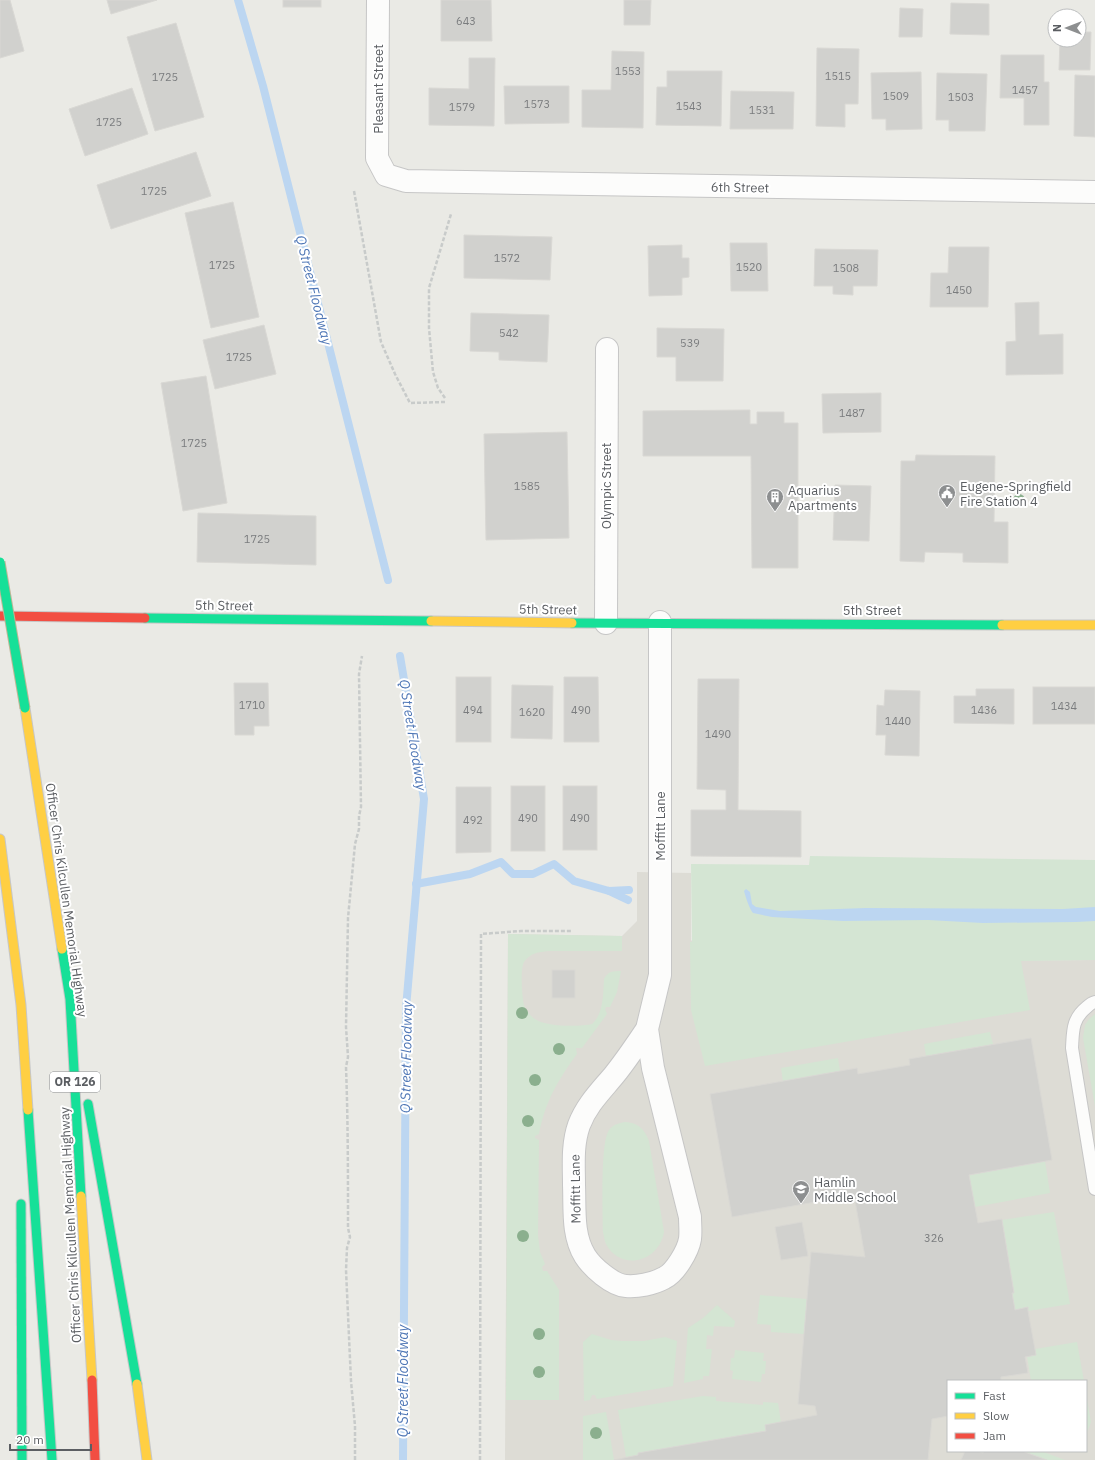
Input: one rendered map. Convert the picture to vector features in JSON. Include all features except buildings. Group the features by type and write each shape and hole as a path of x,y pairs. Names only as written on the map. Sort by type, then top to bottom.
{"main road":[{"name":"Officer Chris Kilcullen Memorial Highway","path":"0,562 25,708 70,999 93,1389 95,1460"},
{"name":"5th Street","path":"0,616 606,623 660,622 1095,625"},
{"path":"0,839 21,1005 52,1460"},
{"path":"70,999 84,1078"},
{"path":"21,1005 21,1140"},
{"path":"86,1094 140,1401 147,1460"},
{"path":"21,1196 22,1460"}],"street":[{"name":"Pleasant Street","path":"378,0 377,158 386,175"},
{"name":"6th Street","path":"386,175 406,182 1095,192"},
{"name":"Olympic Street","path":"606,623 607,349"},
{"name":"Moffitt Lane","path":"647,1029 653,1068 690,1218 690,1240 675,1269 665,1278 643,1285 624,1286 608,1279 596,1269 585,1255 578,1240 575,1224 574,1146 579,1126 587,1108 631,1054 647,1029 660,975 660,622"}],"lane":[{"path":"1095,1002 1092,1002 1080,1013 1073,1027 1072,1048 1095,1188"}],"path":[{"path":"354,191 382,342 395,374 410,403 445,402"},
{"path":"445,398 438,388 433,372 429,328 429,288 452,214"},
{"path":"355,1460 355,1426 351,1381 346,1270 347,1248 350,1237 348,1228 348,1130 346,1067 348,1057 346,1027 348,918 355,844 359,829 361,807 359,674 362,656"},
{"path":"480,1460 481,934 572,931"}],"shaded area":[{"name":"Hamlin Middle School","path":"637,872 691,873 691,940 712,963 1095,960 1095,1460 505,1460 508,934 622,936 637,921"}],"green space":[{"path":"810,856 1095,860 1095,960 1021,961 1030,1010 705,1066 691,1010 691,864 809,865"},
{"path":"508,934 622,936 622,951 541,952 526,959 522,971 523,1001 530,1015 540,1022 547,1024 579,1026 592,1024 596,1020 601,1009 604,979 607,974 611,972 621,971 617,992 610,1007 606,1007 605,1009 607,1014 582,1048 576,1048 577,1054 553,1092 545,1112 539,1134 535,1136 535,1138 539,1140 538,1235 540,1252 545,1264 542,1267 543,1271 547,1271 559,1290 559,1400 506,1400"},
{"path":"1095,1014 1095,1106 1083,1038 1085,1025"},
{"path":"990,1032 993,1044 926,1056 924,1044"},
{"path":"838,1058 840,1071 783,1082 781,1068"},
{"path":"625,1122 640,1127 649,1141 664,1232 661,1242 655,1250 639,1260 621,1258 613,1253 604,1240 603,1232 603,1163 606,1137 612,1127"},
{"path":"1045,1161 1050,1193 975,1207 969,1175"},
{"path":"1054,1212 1070,1304 1028,1311 1027,1307 1015,1310 1012,1293 1014,1292 1002,1220"},
{"path":"760,1295 807,1299 804,1334 771,1332 771,1325 757,1324"},
{"path":"717,1305 735,1321 734,1327 714,1326 713,1336 707,1335 706,1349 712,1349 709,1376 703,1376 703,1379 684,1383 688,1328 703,1318"},
{"path":"592,1334 611,1340 622,1341 644,1341 665,1337 677,1341 673,1386 597,1399 595,1395 592,1395 590,1400 584,1401 583,1342"},
{"path":"1077,1342 1084,1380 1031,1380 1027,1356 1035,1349"},
{"path":"735,1350 764,1353 763,1361 766,1361 765,1374 762,1374 761,1382 732,1379 733,1371 730,1370 731,1358 734,1358"},
{"path":"703,1396 716,1397 716,1401 763,1405 763,1402 778,1403 781,1422 765,1425 766,1431 626,1457 618,1410"},
{"path":"1087,1400 1091,1422 1087,1432"},
{"path":"606,1412 614,1460 583,1460 583,1416"},
{"path":"1025,1452 1044,1452 1065,1460 1047,1460"}],"water":[{"path":"746,889 750,892 752,904 756,907 780,911 866,908 1063,909 1095,907 1095,921 983,923 928,920 843,921 772,917 753,913 744,891"}],"waterway":[{"name":"Q Street Floodway","path":"238,0 263,86 388,580"},
{"name":"Q Street Floodway","path":"400,656 424,799 406,1008 403,1460"},
{"path":"416,884 470,874 501,862 513,874 533,874 554,864 574,881 609,891 629,890"},
{"path":"609,891 628,900"}],"traffic: fast":[{"path":"0,562 25,708"},
{"path":"145,618 431,621"},
{"path":"572,623 1002,625"},
{"path":"62,949 70,999 81,1196"},
{"path":"88,1104 137,1384"},
{"path":"28,1110 52,1460"},
{"path":"21,1204 22,1460"}],"traffic: slow":[{"path":"431,621 572,623"},
{"path":"1002,625 1095,625"},
{"path":"25,708 62,949"},
{"path":"0,839 21,1005 28,1110"},
{"path":"81,1196 92,1380"},
{"path":"137,1384 147,1460"}],"traffic: jam":[{"path":"0,616 145,618"},
{"path":"92,1380 95,1460"}],"place":[{"name":"Eugene-Springfield Fire Station 4","path":"947,508"},
{"name":"Aquarius Apartments","path":"775,512"},
{"name":"Hamlin Middle School","path":"801,1204"}]}
